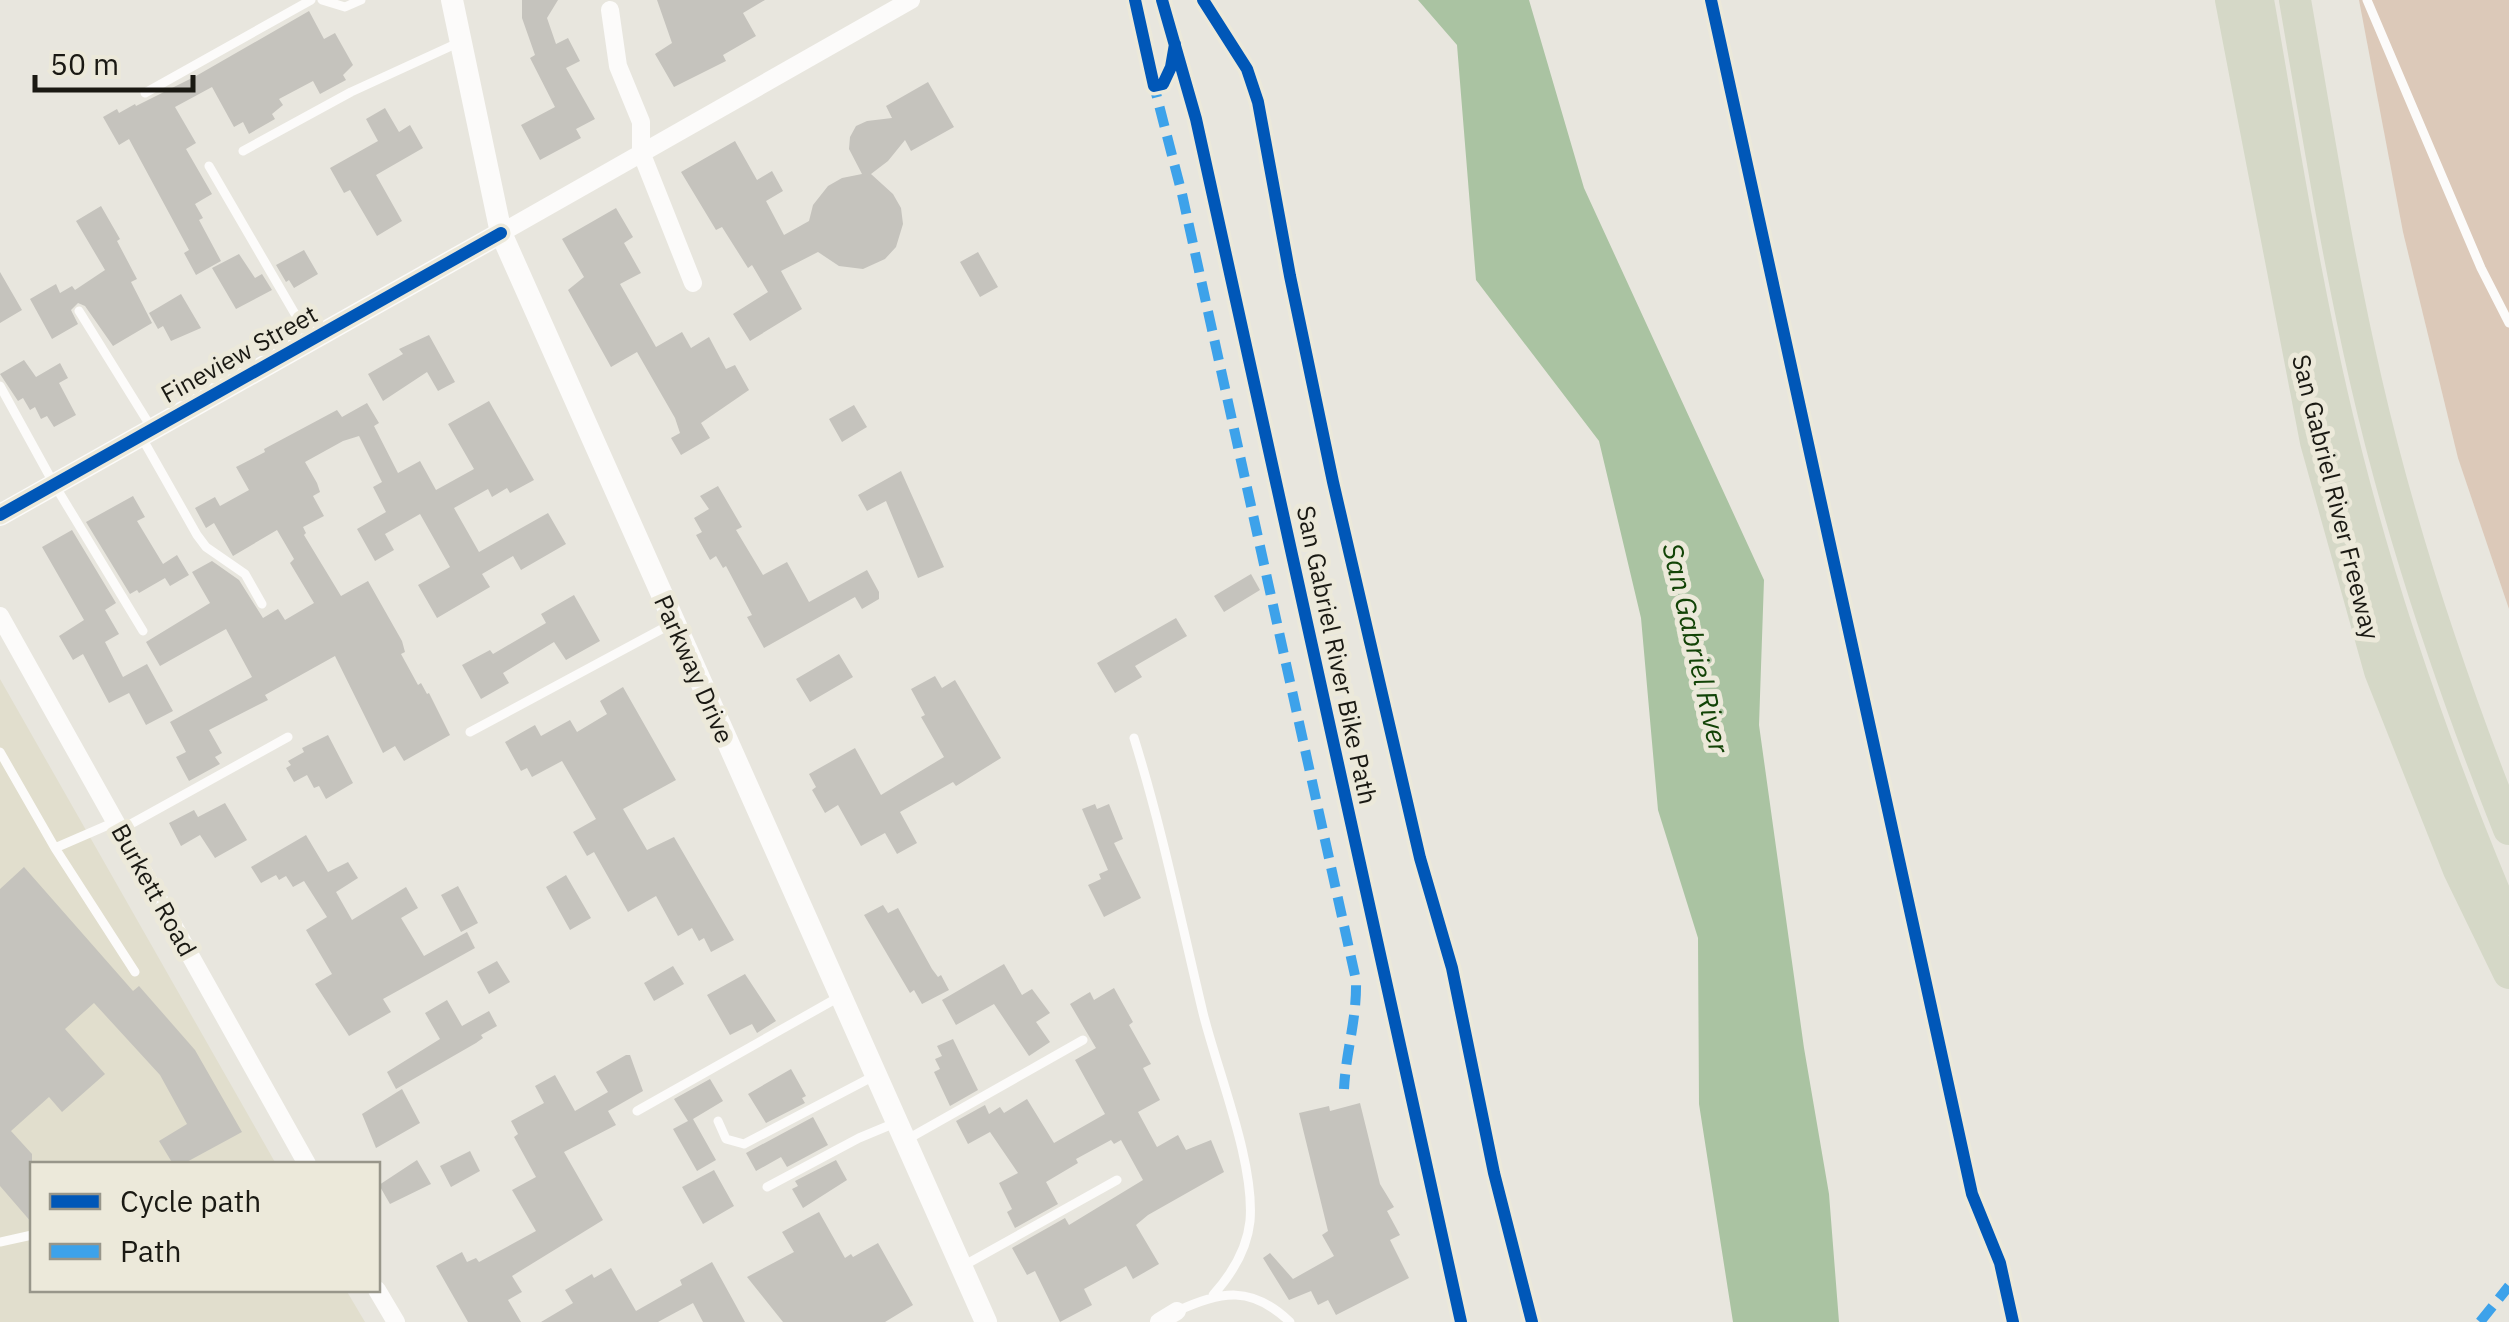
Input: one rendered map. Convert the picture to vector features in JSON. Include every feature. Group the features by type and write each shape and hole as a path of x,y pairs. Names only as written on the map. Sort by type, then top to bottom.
{"highway":[{"name":"San Gabriel River Freeway","path":"2231,0 2316,442 2380,671 2459,870 2509,973"},
{"path":"2258,0 2319,340 2348,463 2394,620 2445,769 2509,926"},
{"path":"2272,0 2327,305 2358,446 2424,665 2468,794 2509,888"},
{"path":"2295,0 2352,317 2381,443 2438,636 2509,829"}],"street":[{"name":"Parkway Drive","path":"452,0 500,233 986,1322"},
{"name":"Fineview Street","path":"0,515 911,0"},
{"path":"610,10 618,66 641,122 641,152 693,283"},
{"name":"Burkett Road","path":"0,616 307,1162"},
{"path":"379,1292 396,1322"},
{"path":"1159,1322 1178,1311"}],"lane":[{"path":"144,94 311,0"},
{"path":"322,0 346,7 361,0"},
{"path":"2367,0 2481,268 2509,322"},
{"path":"243,150 352,92 462,42"},
{"path":"208,166 311,340"},
{"path":"79,311 147,432 197,535 206,548 245,574 262,604"},
{"path":"0,386 54,484 144,631"},
{"path":"470,732 673,622"},
{"path":"55,848 118,826 288,738"},
{"path":"1134,738 1156,808 1204,1014 1250,1186 1250,1225 1228,1278 1212,1295 1178,1311"},
{"path":"0,752 55,848 135,972"},
{"path":"637,1110 840,998"},
{"path":"767,1187 859,1138 899,1132 1084,1040"},
{"path":"718,1121 726,1139 744,1144 874,1076"},
{"path":"961,1267 1117,1180"},
{"path":"0,1242 30,1235"},
{"path":"1212,1295 1238,1294 1262,1303 1290,1322"}],"shaded area":[{"path":"2359,0 2509,0 2509,609 2458,458 2403,232"},
{"path":"0,679 275,1162 30,1162 30,1292 347,1292 365,1322 0,1322"}],"water":[{"name":"San Gabriel River","path":"1418,0 1529,0 1584,188 1764,580 1759,725 1804,1048 1829,1194 1839,1322 1733,1322 1699,1104 1698,938 1658,810 1641,618 1599,441 1476,280 1457,45"}],"building":[{"path":"522,0 558,0 547,18 556,44 568,38 580,61 566,68 595,119 576,129 581,138 540,160 521,125 555,107 530,58 535,55 522,18"},
{"path":"657,0 765,0 743,13 756,36 723,55 726,61 674,87 655,54 672,43"},
{"path":"309,11 324,39 335,33 353,65 343,75 346,80 320,94 313,81 279,99 283,105 272,114 275,119 249,134 243,122 234,127 212,87 175,107 196,143 186,149 212,194 195,204 203,218 199,220 221,261 196,275 184,253 189,250 129,139 119,145 103,117 117,109 119,113 136,106 196,76"},
{"path":"928,82 954,127 911,151 905,140 871,174 893,194 901,208 903,224 896,247 885,259 863,269 839,266 818,252 781,271 802,309 750,341 733,314 768,292 722,227 716,230 681,172 735,141 757,180 772,171 783,191 766,201 784,235 809,221 813,205 828,186 862,174 849,149 856,126 892,118 886,106"},
{"path":"385,108 399,132 410,125 423,148 376,175 402,221 377,236 350,190 344,193 330,168 378,141 366,119"},
{"path":"101,206 120,239 117,241 137,279 131,282 152,323 113,346 85,306 78,303 71,310 78,324 52,339 30,299 56,284 60,293 72,286 75,290 105,270 76,221"},
{"path":"616,208 633,237 624,243 641,273 620,284 656,347 682,332 691,348 709,337 726,369 735,365 749,390 701,423 710,438 681,455 671,438 680,433 675,418 637,352 611,367 568,290 584,277 562,239"},
{"path":"304,250 318,274 294,288 276,265"},
{"path":"978,252 998,287 980,297 960,262"},
{"path":"239,254 255,278 262,274 272,290 236,309 212,268"},
{"path":"0,272 22,310 0,323"},
{"path":"181,294 201,328 171,341 149,313"},
{"path":"429,335 455,382 438,391 427,372 383,401 368,374 403,354 399,349"},
{"path":"24,360 36,377 60,363 68,378 59,383 76,415 54,427 47,416 41,419 35,407 30,410 23,398 18,401 0,374"},
{"path":"489,401 534,480 510,493 507,488 492,497 488,489 454,508 479,552 548,513 566,544 521,570 513,556 482,574 490,587 437,618 418,585 450,567 420,514 385,534 394,550 375,561 357,529 386,512 373,487 382,482 359,436 305,462 317,483 320,492 313,496 324,516 303,527 304,535 341,596 368,581 402,641 405,652 401,654 418,685 421,683 429,693 450,735 404,761 395,746 383,753 335,656 265,695 268,700 209,730 222,753 215,757 220,764 189,781 176,757 186,752 170,722 252,677 226,629 160,666 146,642 210,603 192,572 212,561 239,580 263,618 278,609 285,620 314,603 290,563 294,559 277,530 233,556 214,523 206,528 195,508 215,497 220,506 249,490 236,467 265,452 264,449 337,410 342,417 367,403 398,473 420,461 436,490 474,469 448,424"},
{"path":"854,405 867,427 842,442 829,419"},
{"path":"901,471 944,567 918,578 886,501 867,511 858,495"},
{"path":"718,486 742,527 736,530 763,575 787,562 809,602 867,570 879,599 862,609 855,597 764,648 726,566 723,568 716,556 710,560 696,535 702,532 694,518 709,509 700,496"},
{"path":"133,496 145,517 137,521 163,564 177,555 189,575 170,586 165,578 130,594 86,522"},
{"path":"72,530 116,603 105,610 119,634 105,642 123,677 147,664 173,711 146,725 129,693 109,703 83,654 73,660 59,636 84,620 42,547"},
{"path":"1251,574 1260,590 1224,612 1214,596"},
{"path":"574,595 600,641 566,660 554,642 503,673 509,683 481,699 462,665 490,650 493,654 546,623 541,614"},
{"path":"1176,618 1187,636 1135,666 1142,677 1115,693 1097,663"},
{"path":"839,654 853,677 810,702 796,679"},
{"path":"935,676 942,688 955,680 1001,758 956,786 953,782 900,812 917,843 897,854 885,833 861,846 838,805 825,813 812,790 816,787 809,774 855,748 881,795 944,757 921,717 925,715 911,689"},
{"path":"623,687 676,780 623,809 647,850 674,837 734,940 711,952 704,938 699,941 692,928 678,936 656,896 628,912 594,852 587,856 573,832 596,819 562,761 532,777 527,768 521,771 505,742 535,725 541,736 570,720 577,732 607,714 600,701"},
{"path":"328,735 353,783 326,799 307,775 294,782 286,768 291,765 288,761 304,752 302,748"},
{"path":"225,803 247,840 215,858 200,835 181,846 169,823 194,810 198,817"},
{"path":"1095,804 1097,809 1109,804 1123,839 1114,843 1141,898 1104,917 1088,885 1108,870 1082,809"},
{"path":"306,835 328,872 348,862 358,878 336,892 352,920 406,887 418,908 401,918 424,956 467,932 475,948 383,999 391,1012 349,1036 315,984 332,974 306,930 327,917 304,881 293,887 286,876 279,880 276,875 261,883 251,867"},
{"path":"24,867 133,991 139,986 195,1050 242,1132 187,1162 172,1162 159,1141 187,1124 160,1075 94,1003 65,1029 105,1074 62,1112 49,1097 11,1131 32,1154 30,1221 0,1186 0,889"},
{"path":"566,875 591,918 570,930 546,887"},
{"path":"458,886 478,923 461,932 441,895"},
{"path":"883,905 888,913 898,908 932,969 938,977 941,975 949,990 922,1004 914,990 910,993 864,915"},
{"path":"497,961 510,982 489,994 477,972"},
{"path":"1004,964 1022,995 1032,989 1050,1013 1036,1022 1050,1042 1029,1056 994,1004 956,1025 942,1000"},
{"path":"673,966 684,984 654,1001 644,983"},
{"path":"745,974 776,1021 757,1033 752,1024 730,1035 707,995"},
{"path":"1114,988 1151,1064 1143,1068 1160,1100 1138,1112 1157,1147 1178,1135 1186,1150 1211,1140 1224,1172 1136,1225 1159,1264 1133,1279 1126,1266 1084,1289 1092,1305 1060,1322 1035,1271 1027,1275 1012,1248 1065,1218 1069,1225 1143,1180 1121,1140 1114,1144 1111,1140 1076,1159 1078,1163 1046,1182 1058,1204 1015,1228 1007,1212 1012,1209 999,1183 1018,1173 990,1132 968,1144 956,1121 985,1105 989,1114 1000,1107 1004,1113 1027,1099 1054,1143 1105,1114 1075,1060 1096,1048 1070,1004 1090,992 1094,1000"},
{"path":"447,1000 462,1026 489,1011 497,1026 481,1035 483,1038 476,1043 396,1089 387,1072 440,1039 425,1013"},
{"path":"953,1039 978,1090 950,1106 934,1072 940,1069 935,1059 942,1056 937,1046"},
{"path":"630,1055 643,1091 608,1111 616,1125 564,1152 603,1220 512,1276 522,1292 508,1300 521,1322 468,1322 436,1266 462,1252 467,1262 476,1258 479,1262 536,1231 512,1190 536,1177 514,1137 518,1134 511,1121 544,1103 535,1086 555,1075 575,1111 608,1092 596,1072"},
{"path":"791,1069 806,1096 802,1098 805,1103 766,1123 748,1094"},
{"path":"710,1079 723,1101 693,1119 716,1160 697,1171 673,1129 688,1121 674,1099"},
{"path":"402,1089 420,1123 376,1148 362,1114"},
{"path":"1360,1103 1380,1184 1394,1207 1387,1211 1400,1235 1390,1240 1409,1278 1336,1315 1328,1300 1318,1305 1311,1291 1289,1300 1263,1258 1270,1253 1293,1279 1334,1256 1322,1235 1328,1231 1299,1113 1329,1106 1330,1111"},
{"path":"813,1117 828,1145 787,1167 781,1157 756,1171 746,1153"},
{"path":"470,1151 480,1171 451,1187 440,1166"},
{"path":"417,1160 431,1184 390,1204 380,1184"},
{"path":"836,1160 847,1180 803,1208 792,1189 798,1186 795,1181"},
{"path":"714,1170 734,1206 703,1224 682,1187"},
{"path":"819,1212 845,1258 878,1243 913,1305 885,1322 783,1322 747,1277 794,1252 782,1232"},
{"path":"712,1262 745,1322 703,1322 693,1303 658,1322 541,1322 573,1303 565,1290 592,1274 594,1278 611,1268 636,1311 682,1285 680,1280"}],"marked path":[{"path":"1152,78 1182,194 1356,980 1344,1089"},
{"path":"2480,1322 2509,1286"}],"cycle path":[{"path":"1135,0 1154,86 1163,84 1175,44"},
{"name":"San Gabriel River Bike Path","path":"1162,0 1196,119 1461,1322"},
{"name":"San Gabriel River Bike Path","path":"1203,0 1247,69 1258,102 1333,482 1420,858 1452,968 1494,1173 1532,1322"},
{"path":"1711,0 1972,1194 2000,1263 2013,1322"},
{"path":"0,515 501,233"}]}
